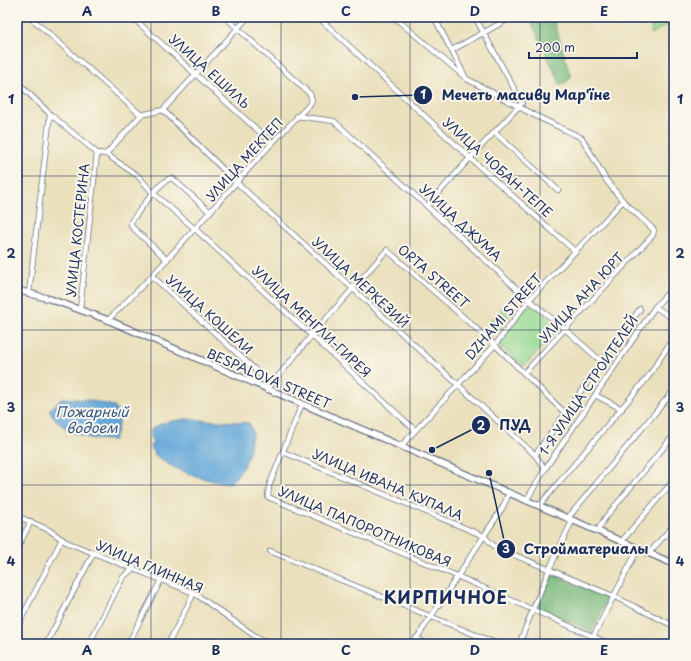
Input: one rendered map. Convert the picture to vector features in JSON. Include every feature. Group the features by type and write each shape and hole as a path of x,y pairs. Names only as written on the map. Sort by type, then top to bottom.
{"main road":[{"name":"BESPALOVA STREET","path":"17,290 80,309 108,320 267,390 674,564"}],"street":[{"path":"30,17 36,19 141,115"},
{"name":"УЛИЦА ЕШИЛЬ","path":"132,17 272,143"},
{"name":"УЛИЦА МЕКТЕП","path":"108,320 167,260 194,228 297,116 310,104 312,100 310,94 225,17"},
{"path":"17,82 50,114 97,153 106,154 141,115 163,110 248,17"},
{"name":"УЛИЦА ЧОБАН-ТЕПЕ","path":"318,17 470,158 576,252"},
{"path":"394,17 467,79 536,116 582,138 606,180 623,201"},
{"path":"434,17 467,79"},
{"path":"427,206 518,105 522,103 475,17"},
{"path":"452,50 512,17"},
{"name":"УЛИЦА МЕРКЕЗИЙ","path":"163,110 237,183 535,455 545,469"},
{"path":"29,293 50,114"},
{"name":"УЛИЦА ДЖУМА","path":"297,116 334,121 529,300 602,362"},
{"path":"494,132 558,190"},
{"name":"УЛИЦА КОСТЕРИНА","path":"80,309 97,153"},
{"name":"УЛИЦА МЕНГЛИ-ГИРЕЯ","path":"106,154 138,176 154,193 415,430"},
{"name":"УЛИЦА КОШЕЛИ","path":"167,260 131,226 131,222 154,193 168,179 172,178 210,212"},
{"name":"УЛИЦА АНА ЮРТ","path":"524,373 566,330 653,235 654,230 623,201"},
{"name":"DZHAMI STREET","path":"400,446 495,345 529,300 623,201"},
{"name":"ORTA STREET","path":"267,390 311,336 387,250 495,345 565,412"},
{"name":"УЛИЦА КОШЕЛИ","path":"152,276 271,384"},
{"name":"1-Я УЛИЦА СТРОИТЕЛЕЙ","path":"526,501 545,469 655,307 674,286"},
{"path":"655,307 674,319"},
{"path":"535,455 640,309"},
{"path":"539,506 648,377 674,337"},
{"path":"519,644 569,520 674,390"},
{"path":"595,395 622,409"},
{"name":"УЛИЦА ПАПОРОТНИКОВАЯ","path":"302,404 269,486 268,497 457,576"},
{"path":"597,532 605,518 674,435"},
{"name":"УЛИЦА ИВАНА КУПАЛА","path":"283,452 484,536 496,547 613,596 674,626"},
{"path":"621,542 674,480"},
{"path":"413,644 503,507 509,493"},
{"name":"УЛИЦА ГЛИННАЯ","path":"17,516 49,530 66,542 93,554 134,568 194,593 255,636 270,644"},
{"path":"17,549 31,522"},
{"path":"649,553 674,525"},
{"path":"17,627 62,539"},
{"path":"593,636 638,549"},
{"path":"270,551 498,644"},
{"path":"46,644 93,554"},
{"path":"89,644 124,577 134,568"},
{"path":"457,576 610,644"},
{"path":"128,644 161,580"},
{"path":"168,644 194,593"},
{"path":"416,638 427,644"}],"green space":[{"path":"529,17 553,17 571,78 561,86"},
{"path":"653,17 674,17 674,21 651,34"},
{"path":"534,306 560,328 524,366 498,344 527,307"},
{"path":"503,307 511,314 496,331 488,324"},
{"path":"551,573 608,598 592,632 536,607"}],"water":[{"name":"Пожарный водоем","path":"63,398 88,400 114,406 120,418 114,440 85,437 62,425 49,410"},
{"path":"185,419 249,423 253,433 248,457 244,466 228,484 208,480 173,467 163,461 150,447 153,442 150,436 151,431 154,427 166,422"}],"place":[{"name":"Мечеть масиву Мар'їне","path":"355,97"},
{"name":"ПУД","path":"432,450"},
{"name":"Стройматериалы","path":"489,473"}],"district":[{"name":"КИРПИЧНОЕ","path":"446,597"}]}
